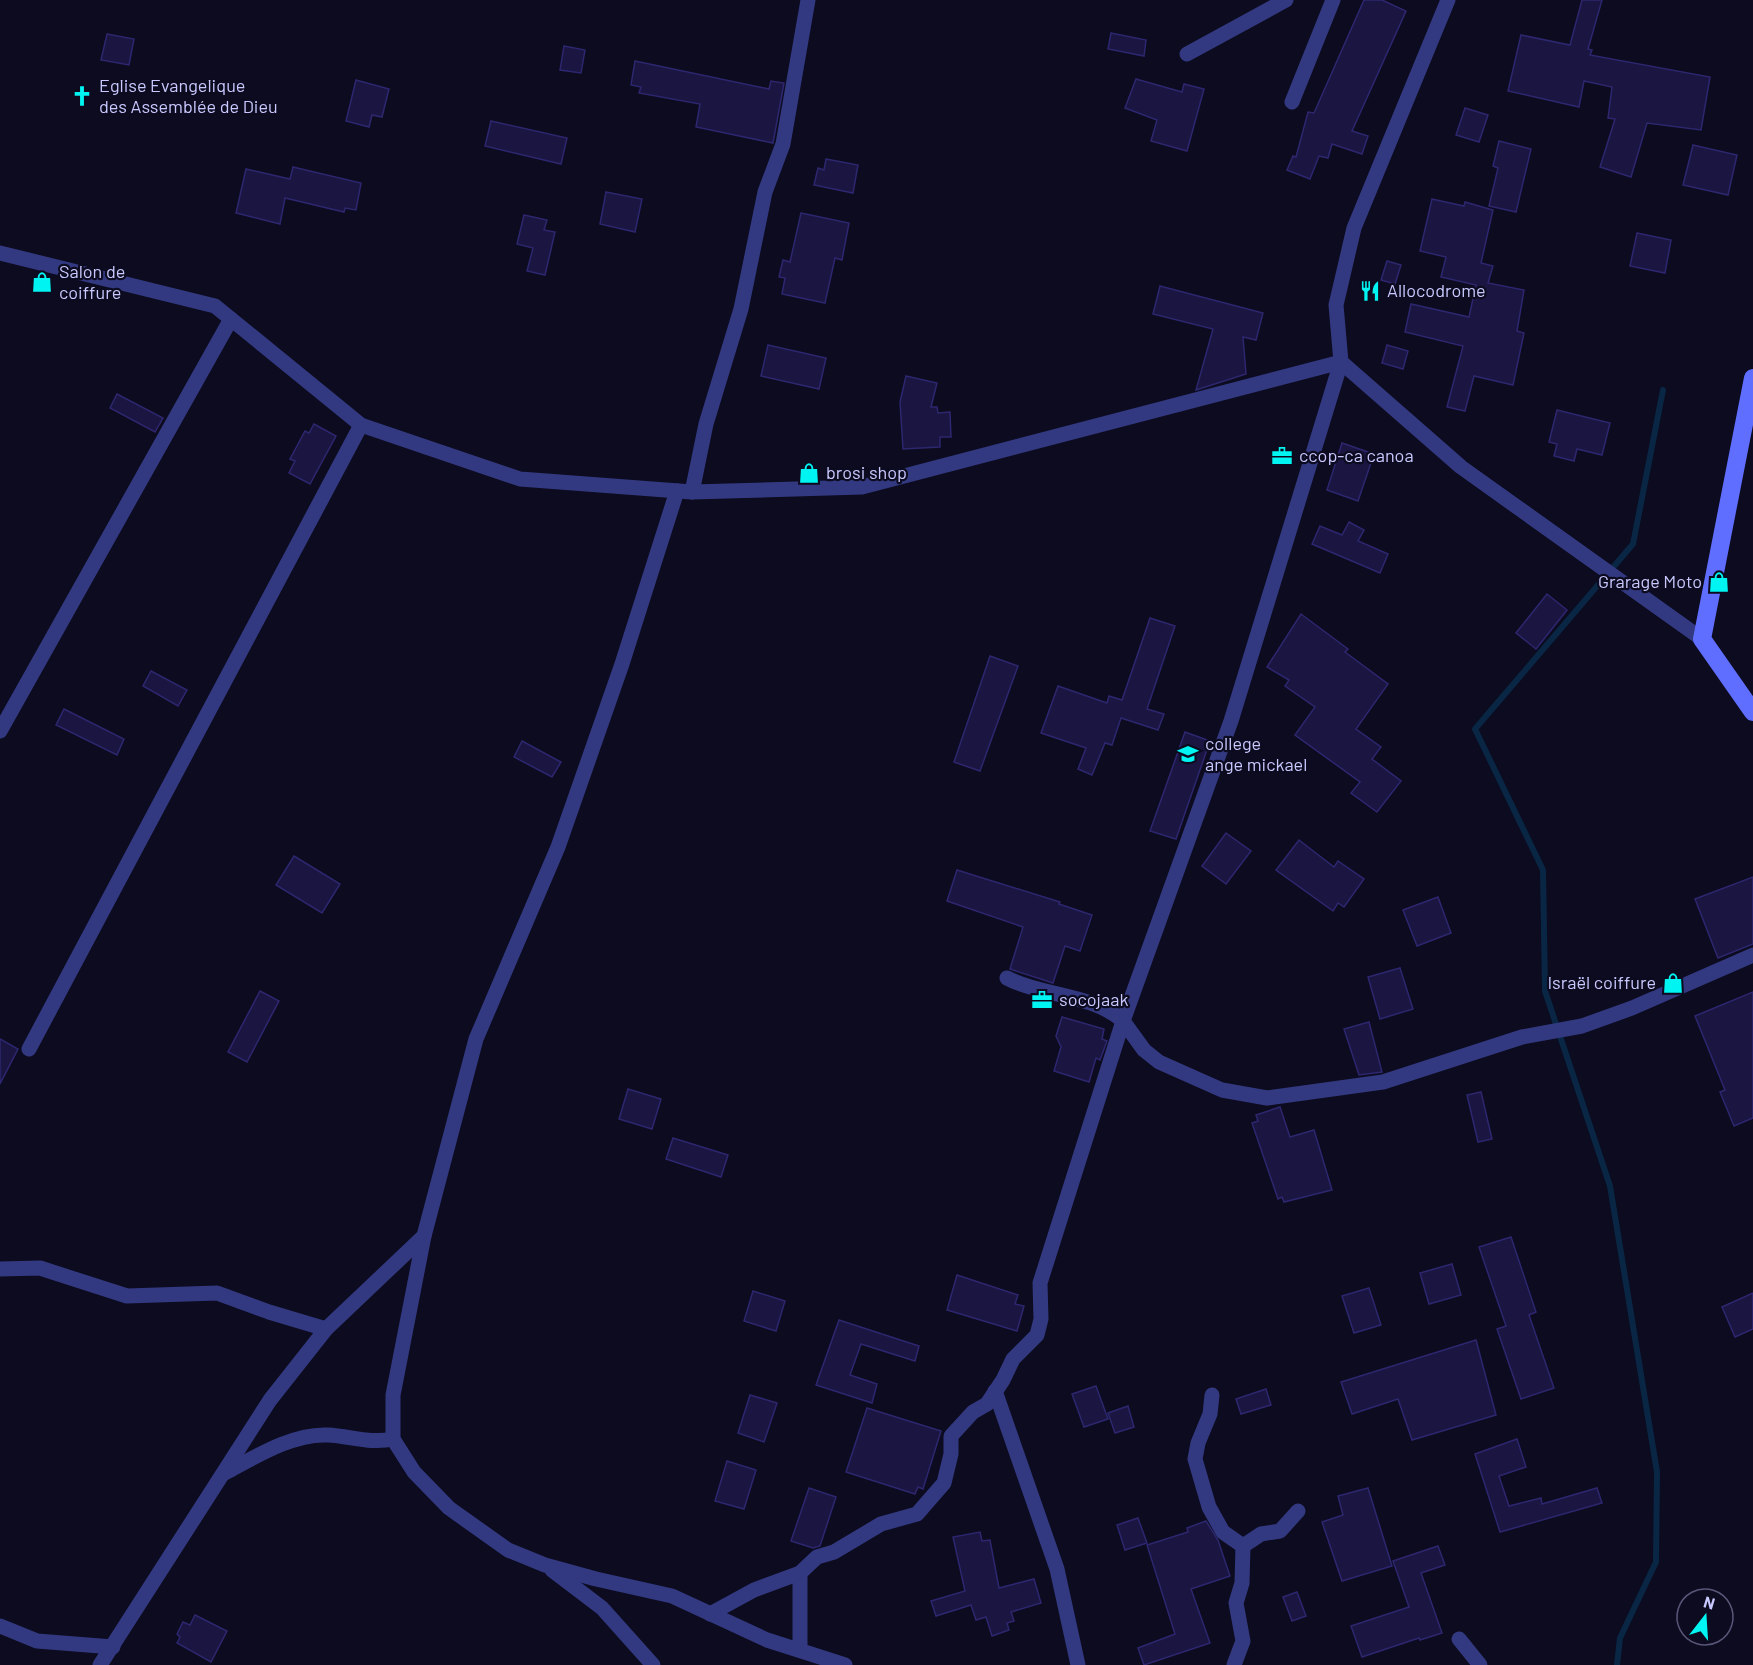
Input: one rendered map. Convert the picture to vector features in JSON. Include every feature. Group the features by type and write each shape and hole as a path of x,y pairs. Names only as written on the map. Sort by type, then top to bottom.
{"main road":[{"path":"1753,378 1702,639 1753,712"}],"street":[{"path":"808,0 783,144 765,192 741,309 706,424 558,847 476,1039 424,1236 393,1395 393,1439 414,1472 449,1508 508,1550 545,1564 607,1582 672,1596 710,1614 800,1650 845,1665"},
{"path":"1187,54 1286,0"},
{"path":"1292,102 1333,0"},
{"path":"710,1614 754,1590 800,1573 817,1557 834,1552 881,1524 917,1515 944,1483 951,1454 951,1436 973,1412 987,1404 1012,1359 1037,1335 1040,1327 1040,1283 1124,1022 1231,720 1341,362 1336,305 1354,228 1448,0"},
{"path":"0,253 215,306 362,425 520,479 684,491 862,487 1341,362"},
{"path":"0,731 231,319"},
{"path":"1341,362 1461,467 1702,639"},
{"path":"29,1049 362,425"},
{"path":"1007,978 1022,986 1065,995 1116,1014 1144,1050 1159,1062 1222,1089 1267,1098 1383,1082 1522,1038 1581,1026 1632,1008 1753,955"},
{"path":"100,1665 270,1400 326,1329 424,1236"},
{"path":"0,1269 40,1268 127,1296 217,1293 326,1329"},
{"path":"995,1392 1057,1569 1078,1665"},
{"path":"1212,1395 1210,1414 1198,1443 1195,1459 1209,1507 1223,1532 1243,1546"},
{"path":"225,1473 292,1442 325,1434 381,1442 393,1439"},
{"path":"1243,1546 1261,1534 1280,1531 1298,1510"},
{"path":"1233,1665 1242,1641 1236,1603 1242,1583 1243,1546"},
{"path":"545,1564 602,1608 653,1665"},
{"path":"800,1573 800,1650"},
{"path":"0,1626 37,1641 113,1647"},
{"path":"1459,1639 1480,1665"}],"building":[{"path":"1364,0 1382,0 1406,11 1352,131 1368,136 1362,154 1332,144 1328,158 1319,156 1310,179 1287,170 1293,156 1296,157 1308,112 1314,113"},
{"path":"1582,0 1602,0 1588,49 1592,50 1590,55 1710,77 1701,130 1647,123 1631,177 1600,167 1615,119 1608,118 1612,87 1584,81 1579,107 1508,91 1521,35 1570,45"},
{"path":"1111,33 1146,40 1144,56 1108,49"},
{"path":"107,34 134,39 129,65 101,60"},
{"path":"564,46 585,50 581,73 560,70"},
{"path":"635,61 769,89 771,81 784,83 773,143 696,127 700,104 639,93 641,87 631,85"},
{"path":"1136,79 1182,92 1184,84 1204,89 1187,151 1151,141 1157,120 1125,108"},
{"path":"356,80 389,89 382,117 372,115 369,127 346,121"},
{"path":"1465,108 1488,115 1479,142 1456,135"},
{"path":"491,121 567,138 561,164 485,146"},
{"path":"1499,141 1531,149 1516,212 1489,206 1498,168 1493,166"},
{"path":"1693,145 1737,155 1728,195 1683,185"},
{"path":"826,159 858,165 853,193 814,185 818,168 824,170"},
{"path":"293,167 361,183 356,210 345,208 344,212 285,198 280,224 236,213 246,169 290,179"},
{"path":"606,192 642,199 635,232 600,224"},
{"path":"1432,199 1464,206 1465,202 1493,210 1481,263 1493,266 1488,283 1524,290 1517,331 1524,333 1513,385 1474,376 1465,411 1447,407 1463,346 1405,332 1411,304 1469,317 1476,285 1441,277 1446,257 1420,251"},
{"path":"801,213 849,223 842,260 835,258 825,303 782,294 785,278 779,277 783,260 790,262"},
{"path":"524,215 547,220 544,230 555,232 545,275 527,271 533,248 517,244"},
{"path":"1637,233 1671,240 1665,273 1630,266"},
{"path":"1387,261 1401,265 1395,284 1381,280"},
{"path":"1160,286 1263,313 1256,340 1243,337 1246,374 1196,390 1213,329 1153,314"},
{"path":"768,345 826,358 819,389 761,376"},
{"path":"1387,345 1408,351 1403,369 1382,363"},
{"path":"906,376 937,383 931,407 937,407 938,413 950,412 951,437 940,437 940,447 903,449 900,402"},
{"path":"117,394 163,418 155,432 110,408"},
{"path":"1557,410 1610,423 1602,455 1577,449 1574,461 1554,456 1557,444 1549,442"},
{"path":"314,424 336,436 310,484 289,473 295,461 290,459 305,431 309,433"},
{"path":"1342,443 1374,454 1358,501 1327,490"},
{"path":"1349,522 1364,530 1358,541 1388,554 1380,573 1312,544 1320,526 1342,535"},
{"path":"1547,594 1567,610 1536,649 1516,633"},
{"path":"1301,614 1348,649 1345,652 1388,684 1356,729 1381,747 1372,759 1401,781 1377,812 1351,793 1360,782 1295,735 1315,707 1285,686 1289,680 1267,667"},
{"path":"1150,618 1175,626 1147,709 1164,714 1158,730 1121,718 1112,745 1105,743 1092,775 1078,769 1086,748 1041,733 1058,686 1107,703 1109,696 1122,700"},
{"path":"990,656 1018,666 980,771 954,762"},
{"path":"151,671 187,690 178,706 143,686"},
{"path":"64,709 124,739 117,755 56,725"},
{"path":"1185,732 1210,741 1176,839 1150,831"},
{"path":"522,741 561,762 552,777 514,757"},
{"path":"1226,833 1251,851 1226,884 1202,866"},
{"path":"1299,840 1334,867 1338,861 1364,879 1344,907 1338,903 1333,911 1276,870"},
{"path":"294,856 340,884 322,913 276,885"},
{"path":"957,870 1060,902 1059,904 1092,915 1080,951 1065,946 1053,983 1010,969 1023,927 947,901"},
{"path":"1753,877 1753,944 1718,958 1695,899"},
{"path":"1438,897 1451,933 1417,946 1403,910"},
{"path":"1400,968 1413,1009 1380,1019 1368,977"},
{"path":"260,991 279,1001 247,1062 228,1052"},
{"path":"1753,992 1753,1118 1734,1126 1720,1092 1725,1090 1695,1016"},
{"path":"1062,1017 1104,1029 1102,1039 1107,1041 1100,1060 1096,1058 1089,1082 1054,1071 1061,1047 1056,1036"},
{"path":"1369,1022 1382,1072 1359,1075 1344,1029"},
{"path":"0,1039 18,1049 0,1084"},
{"path":"628,1089 661,1099 652,1129 619,1119"},
{"path":"1481,1092 1492,1139 1478,1142 1467,1095"},
{"path":"1280,1107 1290,1137 1314,1130 1332,1190 1284,1202 1282,1197 1278,1199 1252,1123 1258,1121 1256,1115"},
{"path":"673,1138 728,1155 721,1177 666,1159"},
{"path":"1511,1237 1536,1312 1529,1315 1554,1388 1521,1399 1497,1329 1506,1326 1479,1247"},
{"path":"1452,1264 1461,1295 1429,1304 1420,1273"},
{"path":"957,1275 1018,1295 1015,1304 1024,1306 1017,1331 947,1310"},
{"path":"1369,1288 1381,1325 1354,1333 1342,1296"},
{"path":"753,1291 785,1301 776,1331 744,1321"},
{"path":"1753,1293 1753,1329 1735,1337 1722,1307"},
{"path":"839,1320 919,1346 915,1361 861,1344 850,1375 877,1384 872,1403 816,1385"},
{"path":"1476,1340 1496,1415 1412,1440 1398,1399 1352,1414 1341,1382"},
{"path":"1096,1386 1108,1419 1084,1427 1072,1394"},
{"path":"1266,1389 1271,1405 1241,1414 1236,1399"},
{"path":"750,1395 777,1403 764,1442 738,1433"},
{"path":"1128,1406 1134,1427 1115,1433 1108,1413"},
{"path":"867,1408 941,1431 923,1489 918,1487 915,1494 846,1472"},
{"path":"1517,1439 1526,1467 1499,1476 1509,1506 1541,1498 1542,1504 1597,1488 1602,1503 1500,1532 1475,1454"},
{"path":"727,1461 756,1470 744,1509 715,1501"},
{"path":"809,1488 836,1497 820,1546 813,1548 791,1541"},
{"path":"1368,1488 1392,1566 1342,1581 1322,1522 1343,1515 1338,1496"},
{"path":"1138,1518 1147,1543 1125,1550 1117,1525"},
{"path":"1206,1521 1218,1540 1230,1576 1191,1589 1210,1643 1144,1665 1138,1648 1175,1634 1147,1545 1188,1532 1187,1528"},
{"path":"980,1532 982,1541 990,1540 999,1588 1034,1579 1041,1603 1011,1612 1014,1621 1007,1623 1009,1630 992,1636 986,1617 976,1620 971,1605 936,1616 931,1601 965,1591 953,1537"},
{"path":"1438,1546 1445,1565 1421,1573 1442,1633 1420,1640 1419,1638 1362,1657 1351,1626 1409,1607 1393,1561"},
{"path":"1297,1592 1306,1616 1292,1621 1283,1597"},
{"path":"195,1615 227,1631 211,1662 177,1643 180,1637 177,1634 183,1622 190,1625"}],"waterway":[{"path":"1617,1665 1620,1638 1656,1562 1657,1472 1610,1186 1545,991 1543,870 1475,729 1633,544 1663,390"}],"place":[{"name":"Eglise Evangelique des Assemblée de Dieu","path":"82,96"},
{"name":"Salon de coiffure","path":"42,282"},
{"name":"Allocodrome","path":"1370,291"},
{"name":"ccop-ca canoa","path":"1282,456"},
{"name":"brosi shop","path":"809,473"},
{"name":"Grarage Moto","path":"1719,582"},
{"name":"college ange mickael","path":"1188,754"},
{"name":"Israël coiffure","path":"1673,983"},
{"name":"socojaak","path":"1042,1000"}]}
